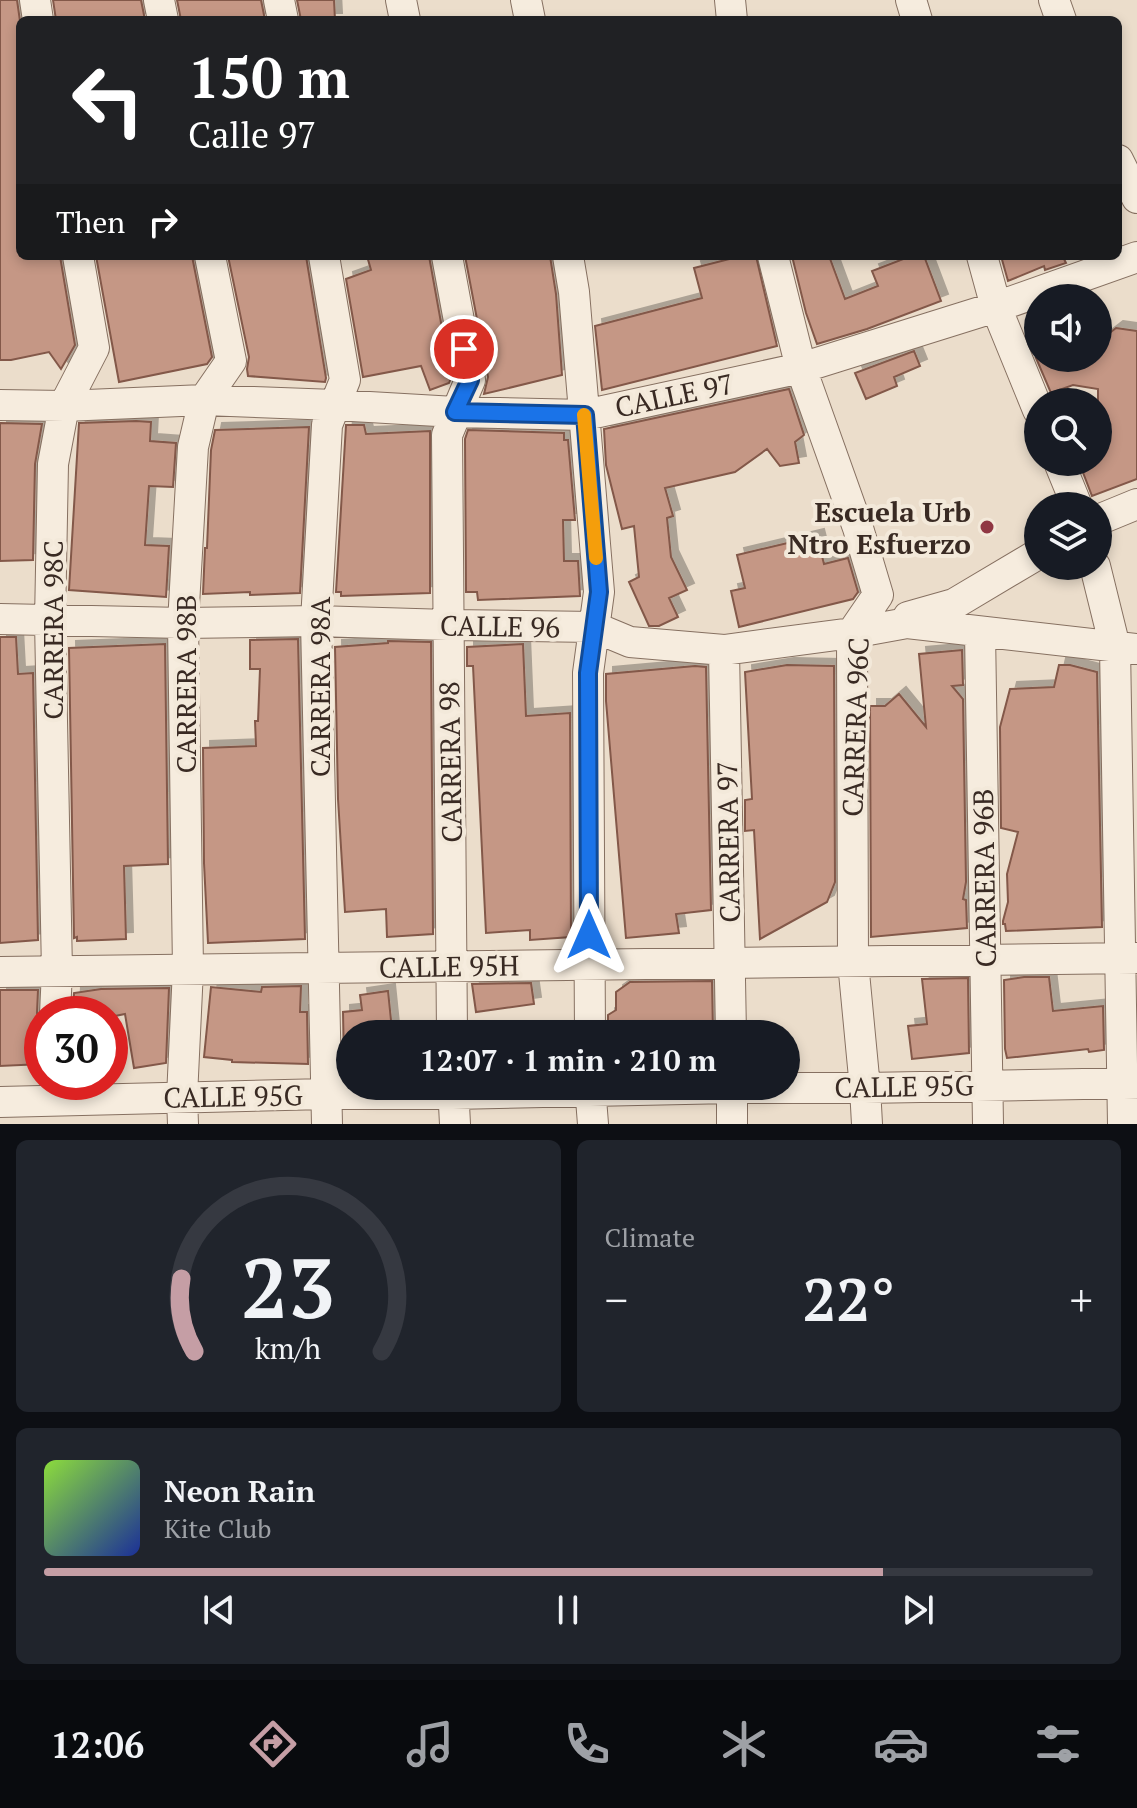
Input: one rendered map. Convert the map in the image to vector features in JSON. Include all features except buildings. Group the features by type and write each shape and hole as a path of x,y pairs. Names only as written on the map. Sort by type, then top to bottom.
{"street":[{"path":"1122,168 1137,198"},
{"name":"CALLE 97","path":"0,405 64,406 204,400 585,415 801,368 996,307 1137,257"},
{"name":"CARRERA 98C","path":"56,996 50,621 53,464 64,406 94,348 79,260"},
{"name":"CARRERA 98B","path":"182,1110 188,969 183,623 193,447 204,400 231,361 211,260"},
{"name":"CARRERA 98A","path":"325,260 345,380 327,425 316,621 327,1124"},
{"name":"CARRERA 98","path":"448,260 470,380 447,435 452,1020"},
{"path":"569,260 599,592 588,673 590,1020"},
{"name":"CARRERA 96C","path":"774,260 801,368 858,528 878,595 852,633 853,962 867,1124"},
{"path":"983,260 996,307 1029,388"},
{"path":"1112,514 1137,504"},
{"path":"852,633 954,604 1024,562"},
{"path":"1101,580 1130,643 1130,1083 1123,1124"},
{"name":"CALLE 96","path":"0,619 594,627 630,642 724,650 907,623 980,632 1130,643"},
{"name":"CARRERA 96B","path":"980,632 988,1124"},
{"name":"CARRERA 97","path":"724,650 731,1020"},
{"name":"CALLE 95H","path":"0,972 1129,958"},
{"name":"CALLE 95G","path":"800,1088 1130,1083"},
{"name":"CALLE 95G","path":"113,1100 182,1110 326,1094 453,1101"},
{"name":"CALLE 95G","path":"0,1102 24,1097"},
{"path":"591,1100 593,1124"},
{"path":"732,1100 732,1124"}],"slow traffic":[{"path":"584,415 596,558"}],"place":[{"name":"Escuela Urb Ntro Esfuerzo","path":"987,527"}],"route":[{"path":"464,349 470,380 455,412 585,415 599,592 588,673 589,935"}]}
